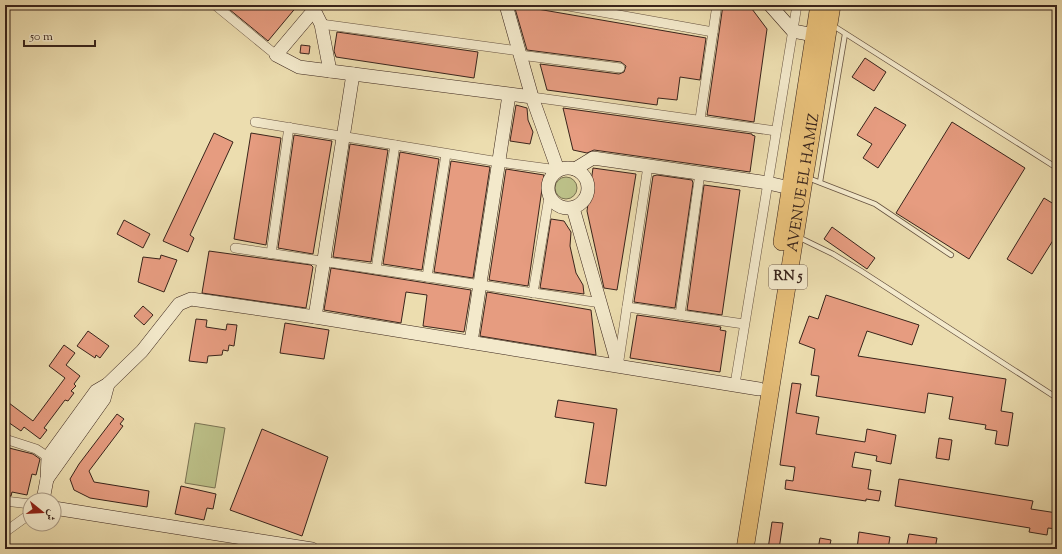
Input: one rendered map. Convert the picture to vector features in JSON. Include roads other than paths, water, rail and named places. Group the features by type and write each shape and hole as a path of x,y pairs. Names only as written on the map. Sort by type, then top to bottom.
{"highway":[{"name":"RN 5","path":"734,549 819,5"},
{"name":"AVENUE EL HAMIZ","path":"745,549 832,5"}],"street":[{"path":"215,5 276,55 299,67 700,119 776,131"},
{"path":"506,5 532,97 558,170"},
{"path":"563,5 713,32"},
{"path":"700,119 717,5"},
{"path":"770,5 793,31 814,35"},
{"path":"734,384 797,5"},
{"path":"276,55 313,7 321,24 330,71"},
{"path":"321,24 620,68"},
{"path":"315,317 353,74"},
{"path":"471,342 509,95"},
{"path":"255,122 446,154 558,170"},
{"path":"271,254 289,127"},
{"path":"376,269 395,145"},
{"path":"427,277 446,154"},
{"path":"575,169 593,158 768,183 790,188"},
{"path":"618,365 648,166"},
{"path":"533,293 549,197 547,189 549,181 553,174 564,168 575,169 586,178 588,185 585,200 580,205 573,208 562,208 549,197"},
{"path":"680,315 700,173"},
{"path":"573,208 618,365"},
{"path":"236,248 601,303"},
{"path":"44,492 48,457 96,391 108,384 142,351 179,304 190,299 315,317 759,389"},
{"path":"627,307 744,324"},
{"path":"46,479 104,399 108,384"},
{"path":"5,439 36,449 48,457"},
{"path":"5,501 22,503"},
{"path":"62,509 312,549"},
{"path":"5,532 22,520"}],"lane":[{"path":"829,24 1057,168"},
{"path":"820,182 845,34"},
{"path":"804,176 875,204 952,255"},
{"path":"795,235 833,254 862,271 1057,398"}]}
